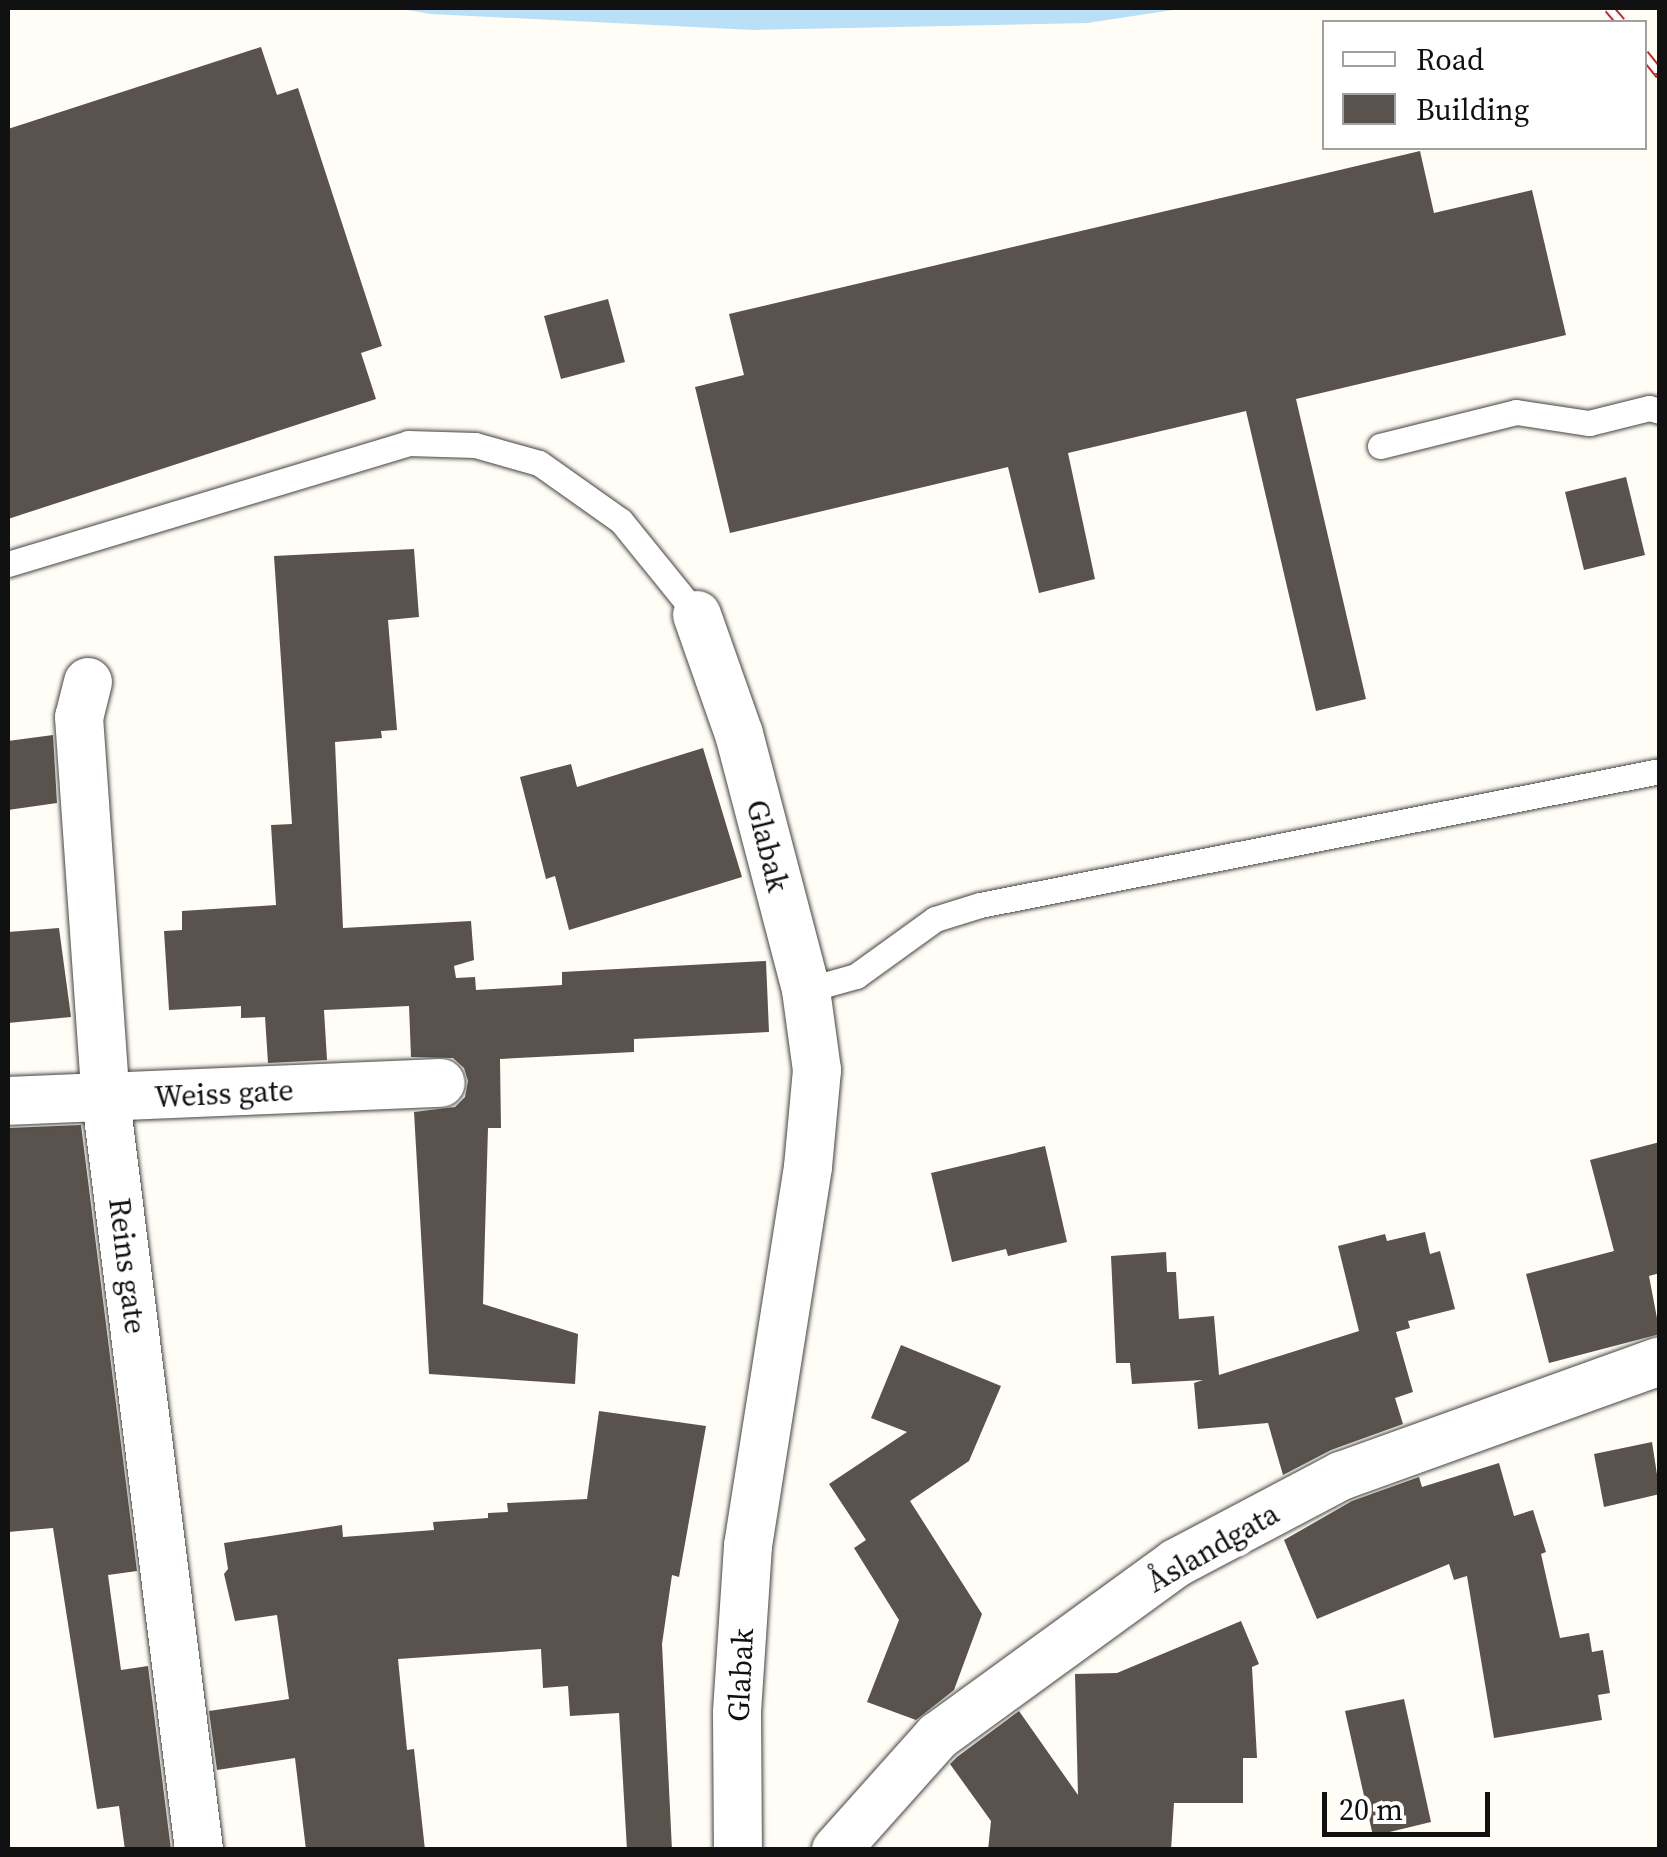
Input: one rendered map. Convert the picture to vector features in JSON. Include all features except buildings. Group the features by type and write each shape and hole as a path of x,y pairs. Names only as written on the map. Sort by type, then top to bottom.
{"street":[{"name":"Glabak","path":"696,616 739,734 806,990 817,1070 808,1167 748,1546 737,1713 738,1850"},
{"name":"Reins gate","path":"88,682 80,717 106,1100 199,1850"},
{"name":"Weiss gate","path":"8,1101 106,1100 440,1083"},
{"name":"Åslandgata","path":"836,1850 938,1736 1176,1563 1341,1476 1660,1361"}],"lane":[{"path":"1380,446 1516,412 1588,423 1649,408 1660,410"},
{"name":"Glabak","path":"8,564 408,443 475,445 539,464 621,521 696,616"},
{"path":"806,990 856,976 936,920 980,905 1660,771"}],"water":[{"path":"396,8 1186,8 1087,23 754,30 431,14"}],"railway":[{"path":"1609,8 1619,20"},
{"path":"1647,58 1660,74"}]}
